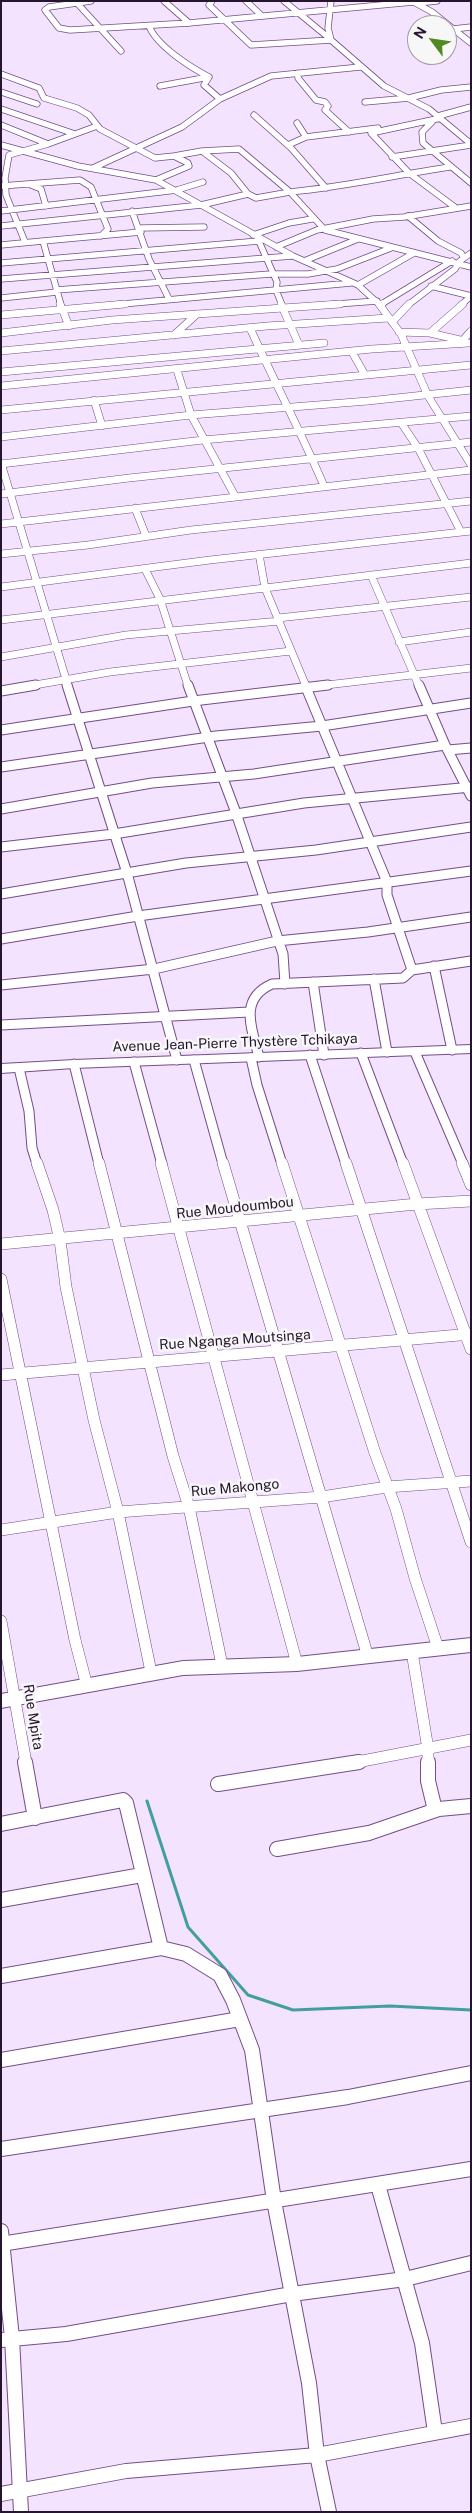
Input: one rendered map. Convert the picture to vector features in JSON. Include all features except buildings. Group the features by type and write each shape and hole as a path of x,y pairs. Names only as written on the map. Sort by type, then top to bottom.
{"street":[{"path":"91,1 49,7 44,10 56,25 64,30 189,24 261,15 438,1"},
{"path":"164,1 189,24"},
{"path":"246,1 261,15"},
{"path":"284,1 360,67 392,92 409,98 439,117 471,144"},
{"path":"330,39 331,1"},
{"path":"211,2 209,5 222,20 251,45 330,39"},
{"path":"414,2 436,15"},
{"path":"77,3 121,51"},
{"path":"149,26 152,34 166,48 176,54 185,64 209,77"},
{"path":"457,29 471,27"},
{"path":"457,32 471,43"},
{"path":"92,168 182,127 220,99 242,91 271,76 360,67"},
{"path":"298,73 298,78 306,85 316,100 325,102 328,106 325,110 349,132"},
{"path":"1,74 40,88 44,98 77,108 89,115 97,126 118,140 138,148 155,158 202,151 239,149 304,205 316,225 325,230 358,240 471,267"},
{"path":"160,86 209,77"},
{"path":"209,77 204,84 220,99"},
{"path":"365,102 409,98 441,90 471,87"},
{"path":"1,92 37,104"},
{"path":"471,107 439,117 421,135 423,143 430,150 471,183"},
{"path":"1,108 75,134"},
{"path":"254,115 288,145 326,188"},
{"path":"288,145 306,138 349,132 394,129 432,122"},
{"path":"297,124 306,134 306,138"},
{"path":"1,125 48,144"},
{"path":"1,156 48,144 97,126"},
{"path":"369,131 408,173 456,208"},
{"path":"392,157 471,144"},
{"path":"1,145 22,152 92,168 156,180 177,190 256,238 356,284 379,303 399,332 428,396 471,465"},
{"path":"202,151 231,173 248,194 256,198 450,167"},
{"path":"9,155 3,186 9,211 17,224 24,242"},
{"path":"156,180 189,166 185,160 174,156"},
{"path":"3,186 80,180 92,187 94,199 108,229 101,236"},
{"path":"1,211 177,190 203,182"},
{"path":"25,184 41,189 46,206"},
{"path":"1,226 201,205 248,194"},
{"path":"276,247 317,230 325,230 373,219 408,216 471,206"},
{"path":"132,211 152,266 169,299"},
{"path":"408,216 438,241 461,253 464,258"},
{"path":"1,263 256,238 289,223 312,219"},
{"path":"1,245 101,236 140,230 204,227"},
{"path":"256,238 267,257 271,274 277,282 276,290 299,345"},
{"path":"304,261 358,240"},
{"path":"43,242 69,326"},
{"path":"1,298 161,282 328,271 391,248"},
{"path":"1,315 62,308 356,284 414,253"},
{"path":"1,334 197,314 379,303 471,253"},
{"path":"1,279 293,256"},
{"path":"1,351 290,324 390,320 431,286 456,269 455,262"},
{"path":"431,286 471,296"},
{"path":"430,333 471,296"},
{"path":"174,335 197,314"},
{"path":"250,328 275,384 301,432 324,486"},
{"path":"462,341 471,331"},
{"path":"399,332 430,333 470,343"},
{"path":"1,372 324,343"},
{"path":"1,386 264,360 470,343"},
{"path":"352,352 365,375"},
{"path":"1,410 185,391 416,372 471,365"},
{"path":"177,370 191,415 235,496"},
{"path":"1,437 191,415 428,396 471,390"},
{"path":"94,400 102,426"},
{"path":"177,1060 127,873 1,464 203,440 402,424 471,416"},
{"path":"402,424 418,448 461,532"},
{"path":"1,494 219,468 471,442"},
{"path":"1,524 471,470"},
{"path":"1,554 146,536 471,501"},
{"path":"135,508 146,536"},
{"path":"1,587 258,554 471,531"},
{"path":"258,554 265,588 308,687 322,726 387,882 386,895 412,970"},
{"path":"1,620 160,599 471,563"},
{"path":"145,569 160,599 180,664 236,813 263,899 283,954 284,984"},
{"path":"371,575 412,673 471,796"},
{"path":"1,657 171,631 471,597"},
{"path":"399,642 471,632"},
{"path":"1,691 110,672 291,651"},
{"path":"1,730 193,700 412,673 471,668"},
{"path":"1,767 209,737 322,726 471,703"},
{"path":"1,809 188,778 221,777 446,747 471,748"},
{"path":"1,847 114,834 216,818 236,813 353,798 468,787"},
{"path":"1,894 186,863 316,850 471,827"},
{"path":"1,939 138,916 471,872"},
{"path":"1,985 154,969 277,941 368,932 397,926 471,917"},
{"path":"438,1648 415,1578 396,1509 387,1487 298,1216 257,1085 249,1012 250,1002 264,987 313,982 404,978 412,970 471,961"},
{"path":"434,966 452,1050"},
{"path":"374,979 387,1052"},
{"path":"313,982 324,1055"},
{"path":"1,1025 249,1012"},
{"name":"Avenue Jean-Pierre Thystère Tchikaya","path":"1,1069 74,1064 471,1049"},
{"path":"415,1052 429,1081 471,1185"},
{"path":"360,1053 391,1126 417,1204 468,1334 471,1349"},
{"path":"310,1055 402,1340 471,1542"},
{"path":"194,1060 239,1223 368,1657"},
{"path":"134,1062 297,1664"},
{"path":"74,1064 173,1456 189,1507 222,1665"},
{"path":"19,1068 29,1111 32,1148 53,1210 60,1240 66,1287 85,1368 94,1420 118,1512 151,1672"},
{"name":"Rue Moudoumbou","path":"1,1244 239,1223 417,1204 471,1201"},
{"path":"1,1279 75,1640 87,1686"},
{"name":"Rue Nganga Moutsinga","path":"1,1375 150,1360 342,1346 468,1334"},
{"name":"Rue Makongo","path":"1,1530 118,1512 321,1497 387,1487 471,1481"},
{"name":"Rue Mpita","path":"1,1621 8,1699 36,1818"},
{"path":"8,1699 87,1686 151,1672 222,1665 297,1664 471,1645"},
{"path":"412,1652 428,1749 428,1781 435,1810"},
{"path":"218,1784 303,1772 428,1749 447,1743 471,1740"},
{"path":"1,1824 123,1800 126,1803 161,1948"},
{"path":"277,1849 369,1833 435,1810 471,1806"},
{"path":"1,1900 142,1875"},
{"path":"1,1976 161,1948 186,1954 220,1975 252,2050 274,2200 309,2383 317,2454 328,2512"},
{"path":"1,2060 240,2019"},
{"path":"1,2150 262,2108 348,2097 471,2073"},
{"path":"21,2512 7,2339 2,2239 378,2185 471,2169"},
{"path":"378,2185 422,2343 435,2432"},
{"path":"7,2339 66,2334 292,2294 405,2279 471,2263"},
{"path":"1,2494 126,2472 317,2454 471,2426"}],"waterway":[{"path":"147,1801 188,1927 248,1995 293,2010 390,2006 471,2010"}]}
